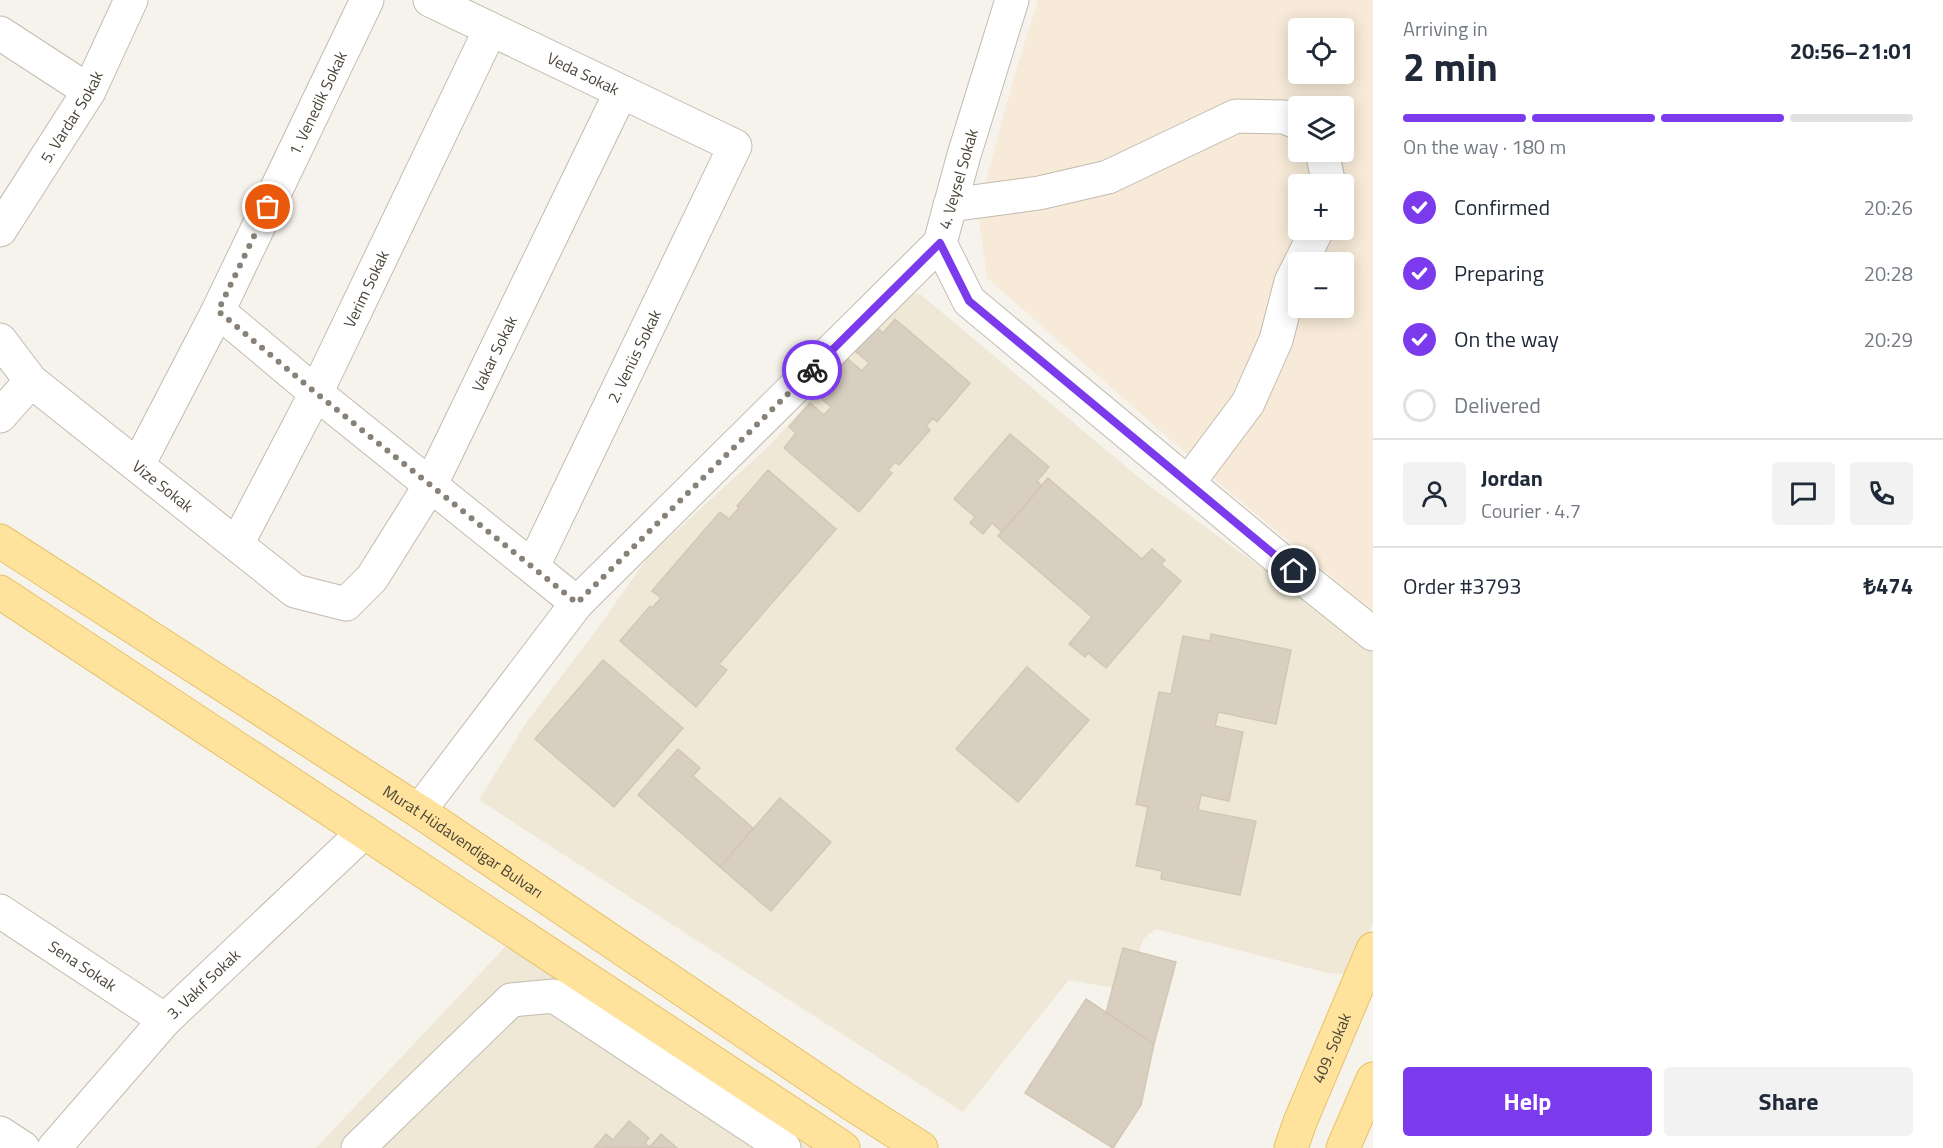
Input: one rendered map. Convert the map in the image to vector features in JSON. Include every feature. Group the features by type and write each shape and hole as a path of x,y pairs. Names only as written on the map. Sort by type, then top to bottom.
{"main road":[{"name":"Murat Hüdavendigar Bulvarı","path":"0,541 419,811 852,1104 921,1148"},
{"path":"0,592 843,1148"},
{"name":"409. Sokak","path":"1295,1135 1373,949"},
{"path":"1295,1135 1346,1142 1373,1079"}],"street":[{"name":"5. Vardar Sokak","path":"0,230 89,91 131,0"},
{"name":"1. Venedik Sokak","path":"138,465 218,311 367,0"},
{"name":"Veda Sokak","path":"430,0 735,146"},
{"name":"4. Veysel Sokak","path":"1012,0 940,243 969,301 1373,634"},
{"name":"Verim Sokak","path":"237,544 316,393 490,30"},
{"path":"0,33 89,91"},
{"name":"Vakar Sokak","path":"346,604 372,578 431,484 621,92"},
{"path":"950,205 1039,193 1108,177 1236,116 1288,119"},
{"name":"2. Venüs Sokak","path":"532,566 735,146"},
{"path":"419,811 577,603 940,243"},
{"path":"1188,483 1248,403 1275,340 1288,293"},
{"path":"218,311 577,603"},
{"name":"Vize Sokak","path":"0,340 31,381 296,591 346,604"},
{"path":"0,416 31,381"},
{"name":"3. Vakıf Sokak","path":"54,1148 165,1020 364,831"},
{"name":"Sena Sokak","path":"0,911 165,1020"},
{"path":"367,1145 511,1000 554,996 783,1148"},
{"path":"0,1133 23,1148"}],"shaded area":[{"path":"1038,0 1373,0 1373,612 1232,494 987,278 978,211 1014,77"},
{"path":"906,293 920,294 1148,485 1356,637 1373,652 1373,923 1353,975 1328,973 1156,929 1144,938 1125,990 1069,980 963,1112 479,800 526,723 648,557 771,444"},
{"path":"506,946 810,1148 316,1148"}],"building":[{"path":"895,319 970,383 937,422 933,418 926,426 930,430 899,465 895,462 888,470 892,473 859,512 784,448 796,433 789,427 810,403 824,415 831,407 817,395 848,359 862,371 869,363 855,351 876,327 883,333"},
{"path":"1010,434 1049,467 1037,481 1042,486 1002,532 992,523 983,534 970,523 975,517 954,499"},
{"path":"768,470 836,529 719,664 727,670 696,707 620,641 650,606 652,608 661,598 652,591 720,512 729,519 739,508 737,506"},
{"path":"1048,478 1142,559 1152,549 1165,560 1161,564 1181,581 1106,668 1088,653 1085,657 1069,644 1092,617 998,536"},
{"path":"1211,634 1291,650 1276,724 1218,712 1215,726 1243,732 1229,801 1201,795 1198,810 1256,821 1240,895 1161,879 1162,871 1136,866 1148,807 1136,804 1159,692 1171,694 1183,636 1210,641"},
{"path":"603,660 683,728 614,807 535,739"},
{"path":"1027,667 1089,720 1018,802 956,749"},
{"path":"678,749 700,768 693,776 753,828 720,867 638,795"},
{"path":"780,798 831,842 771,911 720,867"},
{"path":"1123,948 1176,962 1154,1044 1106,1013"},
{"path":"1086,999 1154,1044 1141,1105 1113,1148 1025,1093"},
{"path":"629,1121 649,1138 645,1143 650,1147 661,1134 677,1148 595,1147 606,1134 613,1140"}],"way so far":[{"path":"268,207 218,311 577,603 812,370"}],"route":[{"path":"812,370 940,243 969,301 1294,571"}]}
